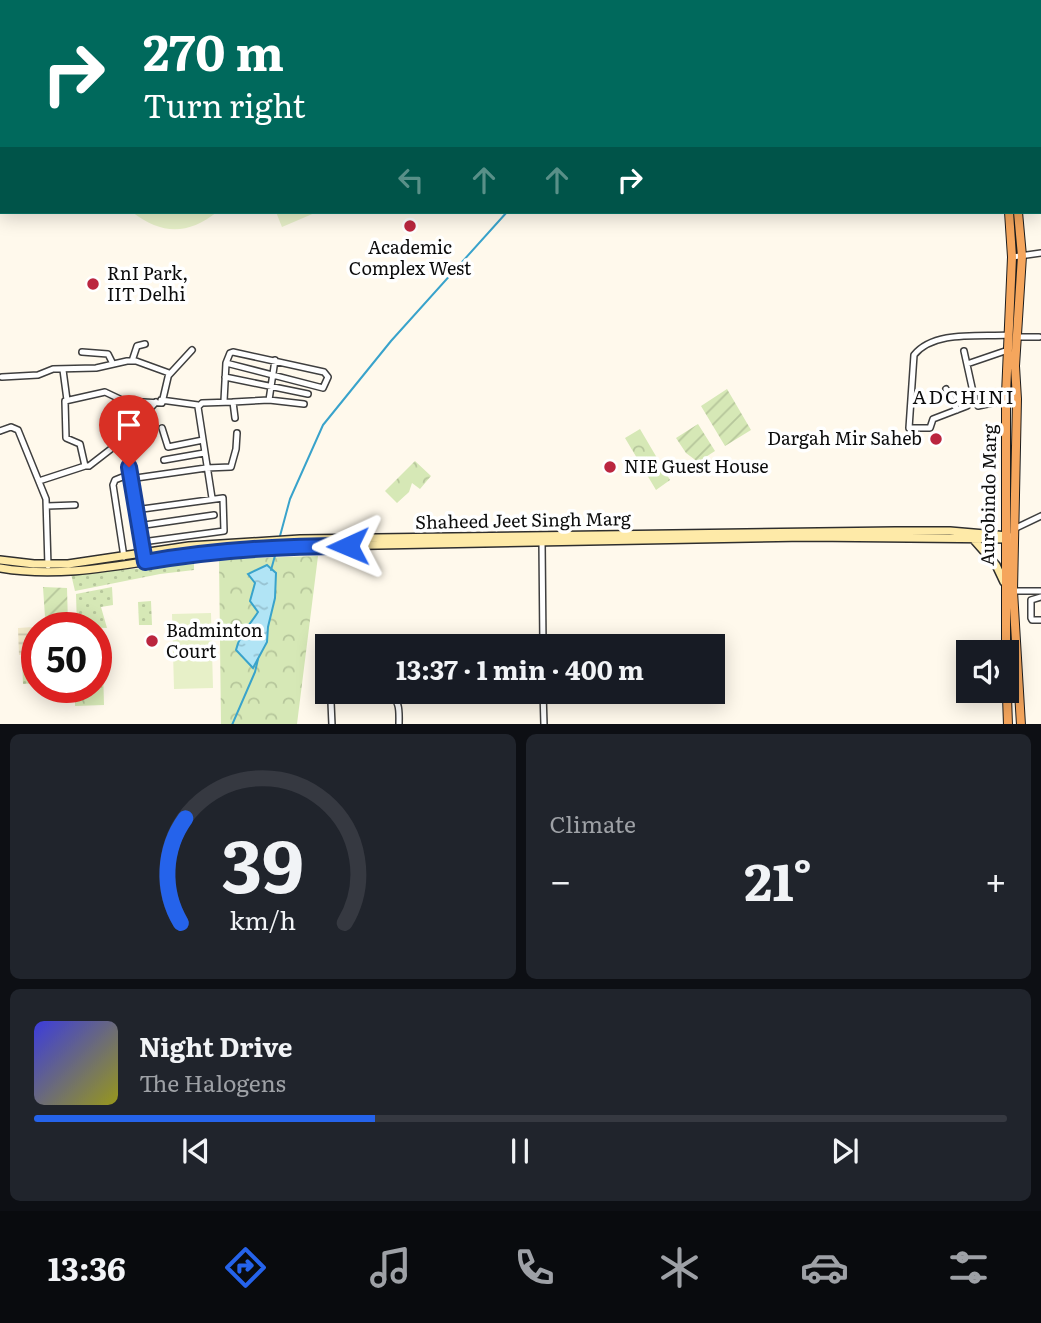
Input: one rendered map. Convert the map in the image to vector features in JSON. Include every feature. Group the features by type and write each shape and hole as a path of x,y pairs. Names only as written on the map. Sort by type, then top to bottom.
{"highway":[{"name":"Aurobindo Marg","path":"1009,214 1017,256"},
{"name":"Aurobindo Marg","path":"1017,214 1013,336 1017,399 1013,591 1021,724"},
{"name":"Aurobindo Marg","path":"1006,640 1006,400 1008,350 1013,336"},
{"path":"1007,703 1008,724"}],"main road":[{"name":"Shaheed Jeet Singh Marg","path":"278,544 895,531 1005,538"},
{"name":"Shaheed Jeet Singh Marg","path":"0,560 69,572 201,545 807,537 939,537 973,540 1005,538"},
{"path":"1005,538 1015,538"},
{"path":"973,540 991,559 1004,582"},
{"name":"Shaheed Jeet Singh Marg","path":"0,568 48,568 124,557 144,558"}],"street":[{"path":"1017,256 1041,253"},
{"path":"909,428 913,360 918,351 938,340 1039,337"},
{"path":"132,361 137,346 145,344"},
{"path":"39,481 89,466 120,442 158,401 169,375 192,350"},
{"path":"967,365 1008,350"},
{"path":"964,351 978,406 1006,400"},
{"path":"82,352 108,354 113,364"},
{"path":"224,401 226,363 230,353 234,352 324,372 328,377 323,388 226,363"},
{"path":"269,400 275,360"},
{"path":"2,377 38,375 53,369 96,368 132,361 168,372 169,375"},
{"path":"63,370 67,400 66,436 80,444 85,467"},
{"path":"225,377 308,394"},
{"path":"946,389 957,410"},
{"path":"67,400 105,393 121,401 198,405 224,401 269,400 304,404"},
{"path":"233,402 235,418"},
{"path":"198,405 212,498"},
{"path":"901,428 930,428 933,419 967,406"},
{"path":"0,420 1,430 11,427 18,430 39,481 47,506 48,568"},
{"path":"162,428 168,447 203,440"},
{"path":"124,557 113,485 115,480 125,476 129,479 206,468 228,468 232,466 237,433"},
{"path":"164,460 204,453"},
{"path":"129,467 144,558"},
{"path":"135,510 223,498 224,531 142,542"},
{"path":"47,506 75,505"},
{"path":"138,526 214,515"},
{"path":"1016,528 1041,516"},
{"path":"542,542 543,634"},
{"path":"1013,591 1041,591"},
{"path":"1041,597 1031,600 1031,618 1041,620"},
{"path":"331,724 331,702 334,698 387,695 398,702 400,724"},
{"path":"543,704 544,724"}],"shaded area":[{"path":"18,628 21,628 21,655 19,655"}],"green space":[{"path":"135,214 214,214 196,225 175,229 143,220"},
{"path":"277,214 312,214 282,227"},
{"path":"727,389 751,430 725,446 701,406"},
{"path":"698,424 715,451 698,462 686,453 676,438"},
{"path":"640,429 670,480 656,490 625,438"},
{"path":"415,461 431,476 420,489 412,483 409,492 397,503 385,491"},
{"path":"318,556 297,724 221,724 219,559"},
{"path":"194,564 194,570 75,591 71,574"},
{"path":"43,587 67,588 68,612 45,612"},
{"path":"112,587 113,605 101,607 102,612 77,612 76,594"},
{"path":"151,601 152,625 139,625 138,602"},
{"path":"211,613 213,688 174,689 172,614"},
{"path":"75,703 104,703 104,705 75,706"}],"water":[{"path":"267,565 276,573 275,598 267,642 253,668 236,650 242,635 258,612 250,601 255,583 248,574"}],"waterway":[{"path":"280,536 290,499 323,425 391,341 505,214"},
{"path":"271,570 276,552"},
{"path":"232,724 258,659"}],"place":[{"name":"Academic Complex West","path":"410,226"},
{"name":"RnI Park, IIT Delhi","path":"93,284"},
{"name":"Dargah Mir Saheb","path":"936,439"},
{"name":"NIE Guest House","path":"610,467"},
{"name":"Badminton Court","path":"152,641"}],"district":[{"name":"ADCHINI","path":"964,397"}],"route":[{"path":"129,467 145,562 271,547 348,546"}]}
